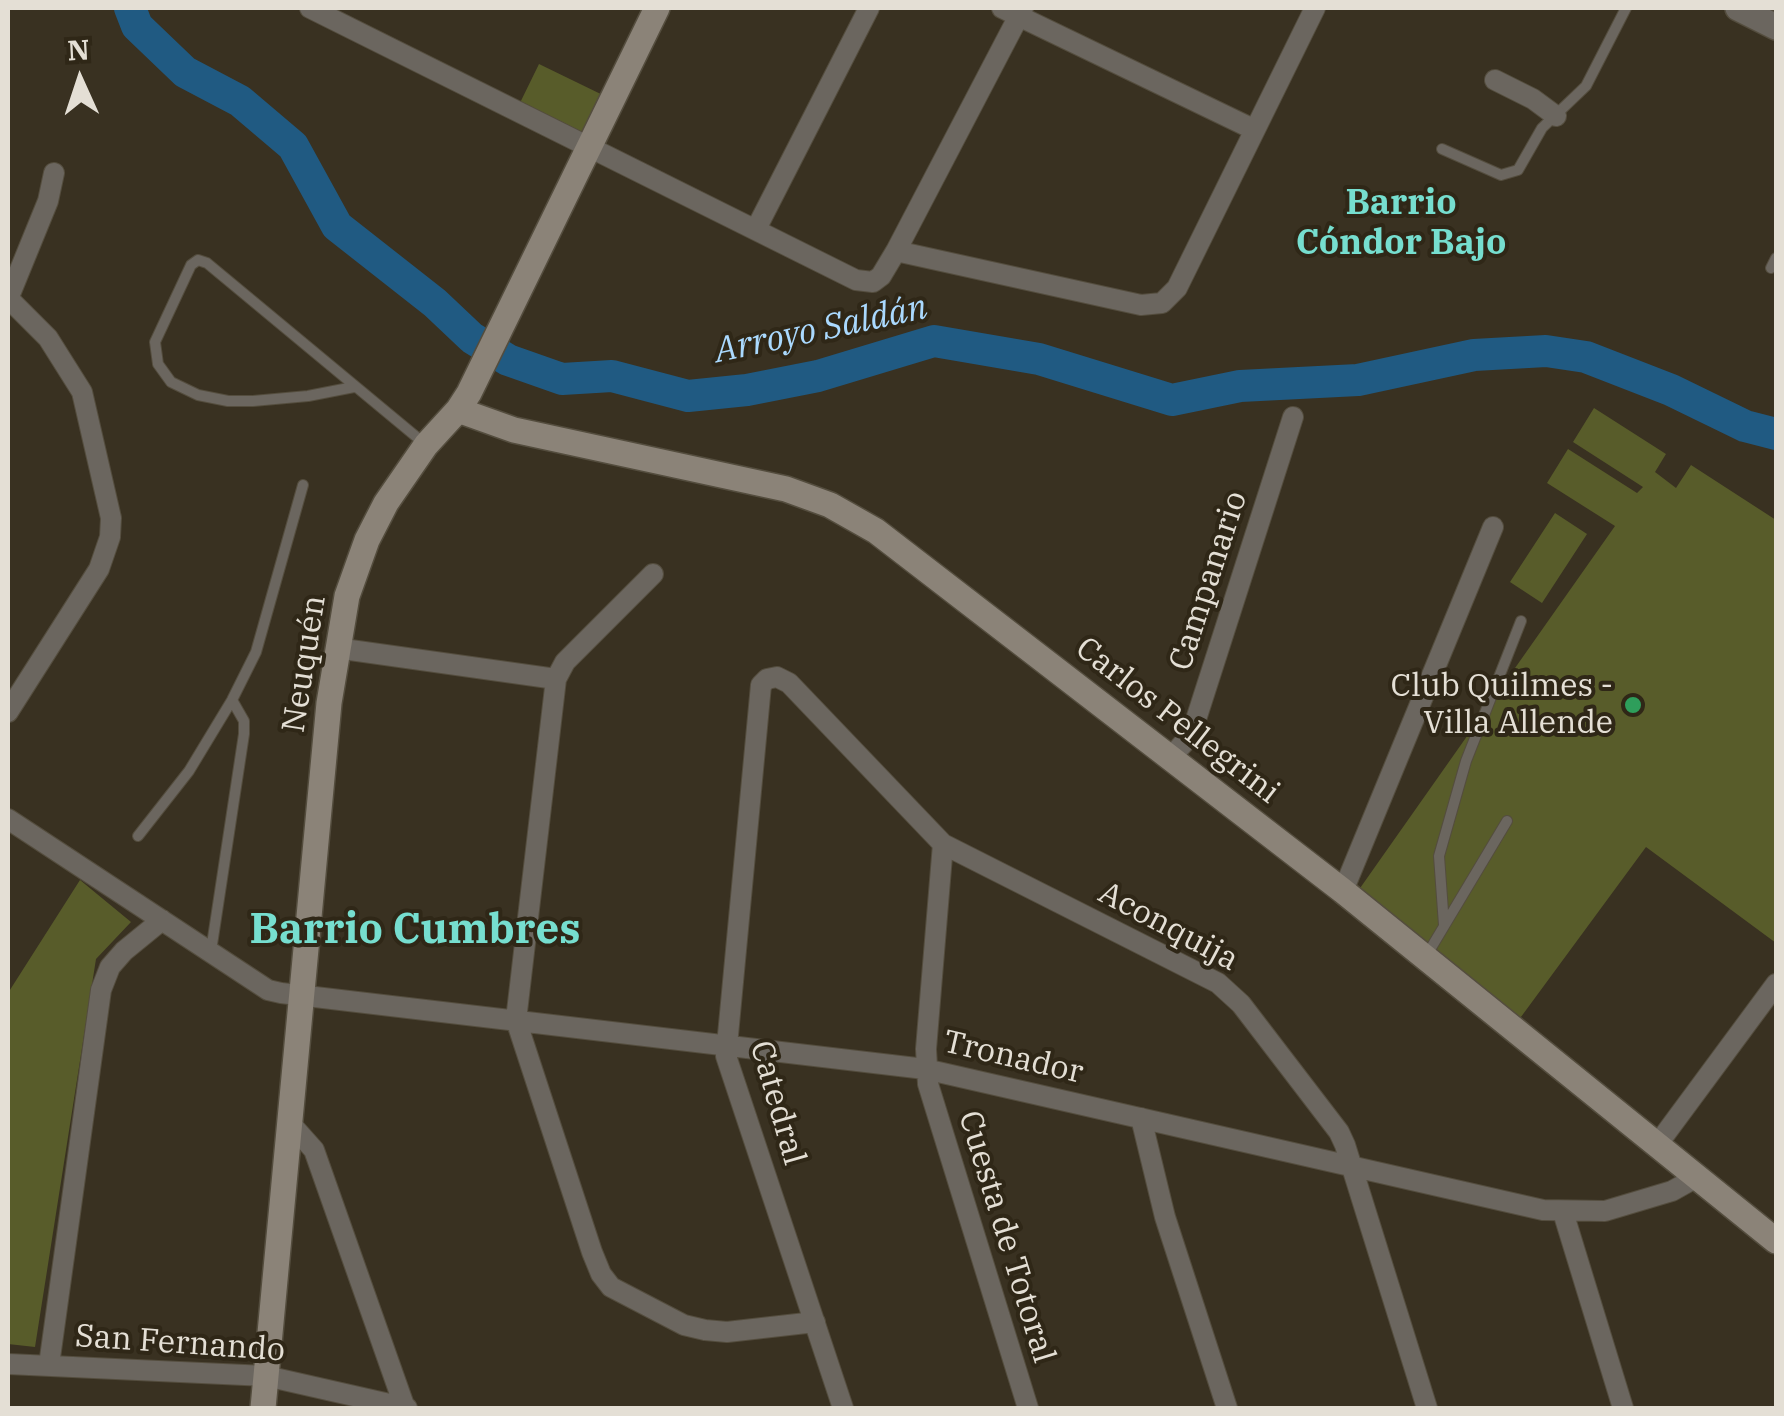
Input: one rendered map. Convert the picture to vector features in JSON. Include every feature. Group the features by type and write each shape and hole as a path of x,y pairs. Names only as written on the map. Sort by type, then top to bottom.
{"main road":[{"name":"Neuquén","path":"263,1408 336,648 347,596 366,540 394,490 426,445 458,410 480,370 658,8"},
{"name":"Carlos Pellegrini","path":"458,410 514,430 786,489 830,504 876,531 1343,891 1776,1241"}],"street":[{"path":"310,8 856,280 872,282 881,276 896,251 1014,10 1253,129"},
{"path":"756,229 869,8"},
{"path":"896,251 1141,305 1162,302 1176,288 1315,8"},
{"path":"1738,8 1776,27"},
{"path":"1495,80 1556,116"},
{"path":"8,712 99,569 110,537 111,518 103,473 82,392 48,338 8,299 48,201 54,173"},
{"name":"Campanario","path":"1171,757 1191,736 1293,416"},
{"path":"1343,891 1493,527"},
{"path":"653,574 565,662 556,679 516,1020 592,1252 611,1287 684,1325 706,1330 727,1332 815,1322"},
{"path":"336,648 556,679"},
{"name":"Aconquija","path":"761,685 767,679 777,678 789,683 943,844 1218,983 1230,993 1339,1132 1426,1408"},
{"name":"Catedral","path":"761,685 726,1056 843,1408"},
{"name":"Tronador","path":"8,818 268,990 926,1068 1543,1210 1605,1211 1672,1191 1697,1177"},
{"name":"Cuesta de Totoral","path":"943,844 926,1068 1028,1408"},
{"path":"49,1365 101,990 110,968 124,950 162,920"},
{"path":"1657,1145 1776,984"},
{"path":"1141,1118 1165,1218 1227,1408"},
{"name":"San Fernando","path":"289,1122 314,1150 405,1408"},
{"path":"1564,1212 1624,1408"},
{"name":"San Fernando","path":"8,1364 266,1376 405,1408"}],"lane":[{"path":"1442,149 1502,175 1518,170 1542,128 1586,86 1626,8"},
{"path":"354,387 253,401 198,395 171,382 158,364 155,342 191,265 198,260 208,263 426,445"},
{"path":"138,836 189,772 256,652 304,485"},
{"path":"1444,925 1438,856 1466,761 1521,621"},
{"path":"212,952 244,734 244,721 232,700"},
{"path":"1424,959 1507,821"}],"green space":[{"path":"539,64 611,99 588,145 516,111"},
{"name":"Club Quilmes - Villa Allende","path":"1594,408 1666,454 1655,472 1676,488 1691,465 1776,520 1776,943 1646,847 1518,1021 1358,891 1615,526 1547,483 1568,449 1637,493 1643,487 1573,442"},
{"path":"1555,513 1587,534 1542,603 1510,582"},
{"path":"80,880 131,922 96,959 35,1347 8,1344 8,993"}],"waterway":[{"name":"Arroyo Saldán","path":"130,8 137,26 185,72 240,101 293,146 337,226 435,303 472,338 508,360 562,379 612,376 688,396 747,390 818,376 934,341 1039,359 1172,400 1240,386 1358,380 1474,355 1546,351 1586,357 1671,390 1745,426 1776,434"}],"place":[{"name":"Club Quilmes - Villa Allende","path":"1633,705"}],"district":[{"name":"Barrio Cóndor Bajo","path":"1401,224"},
{"name":"Barrio Cumbres","path":"415,931"}]}
